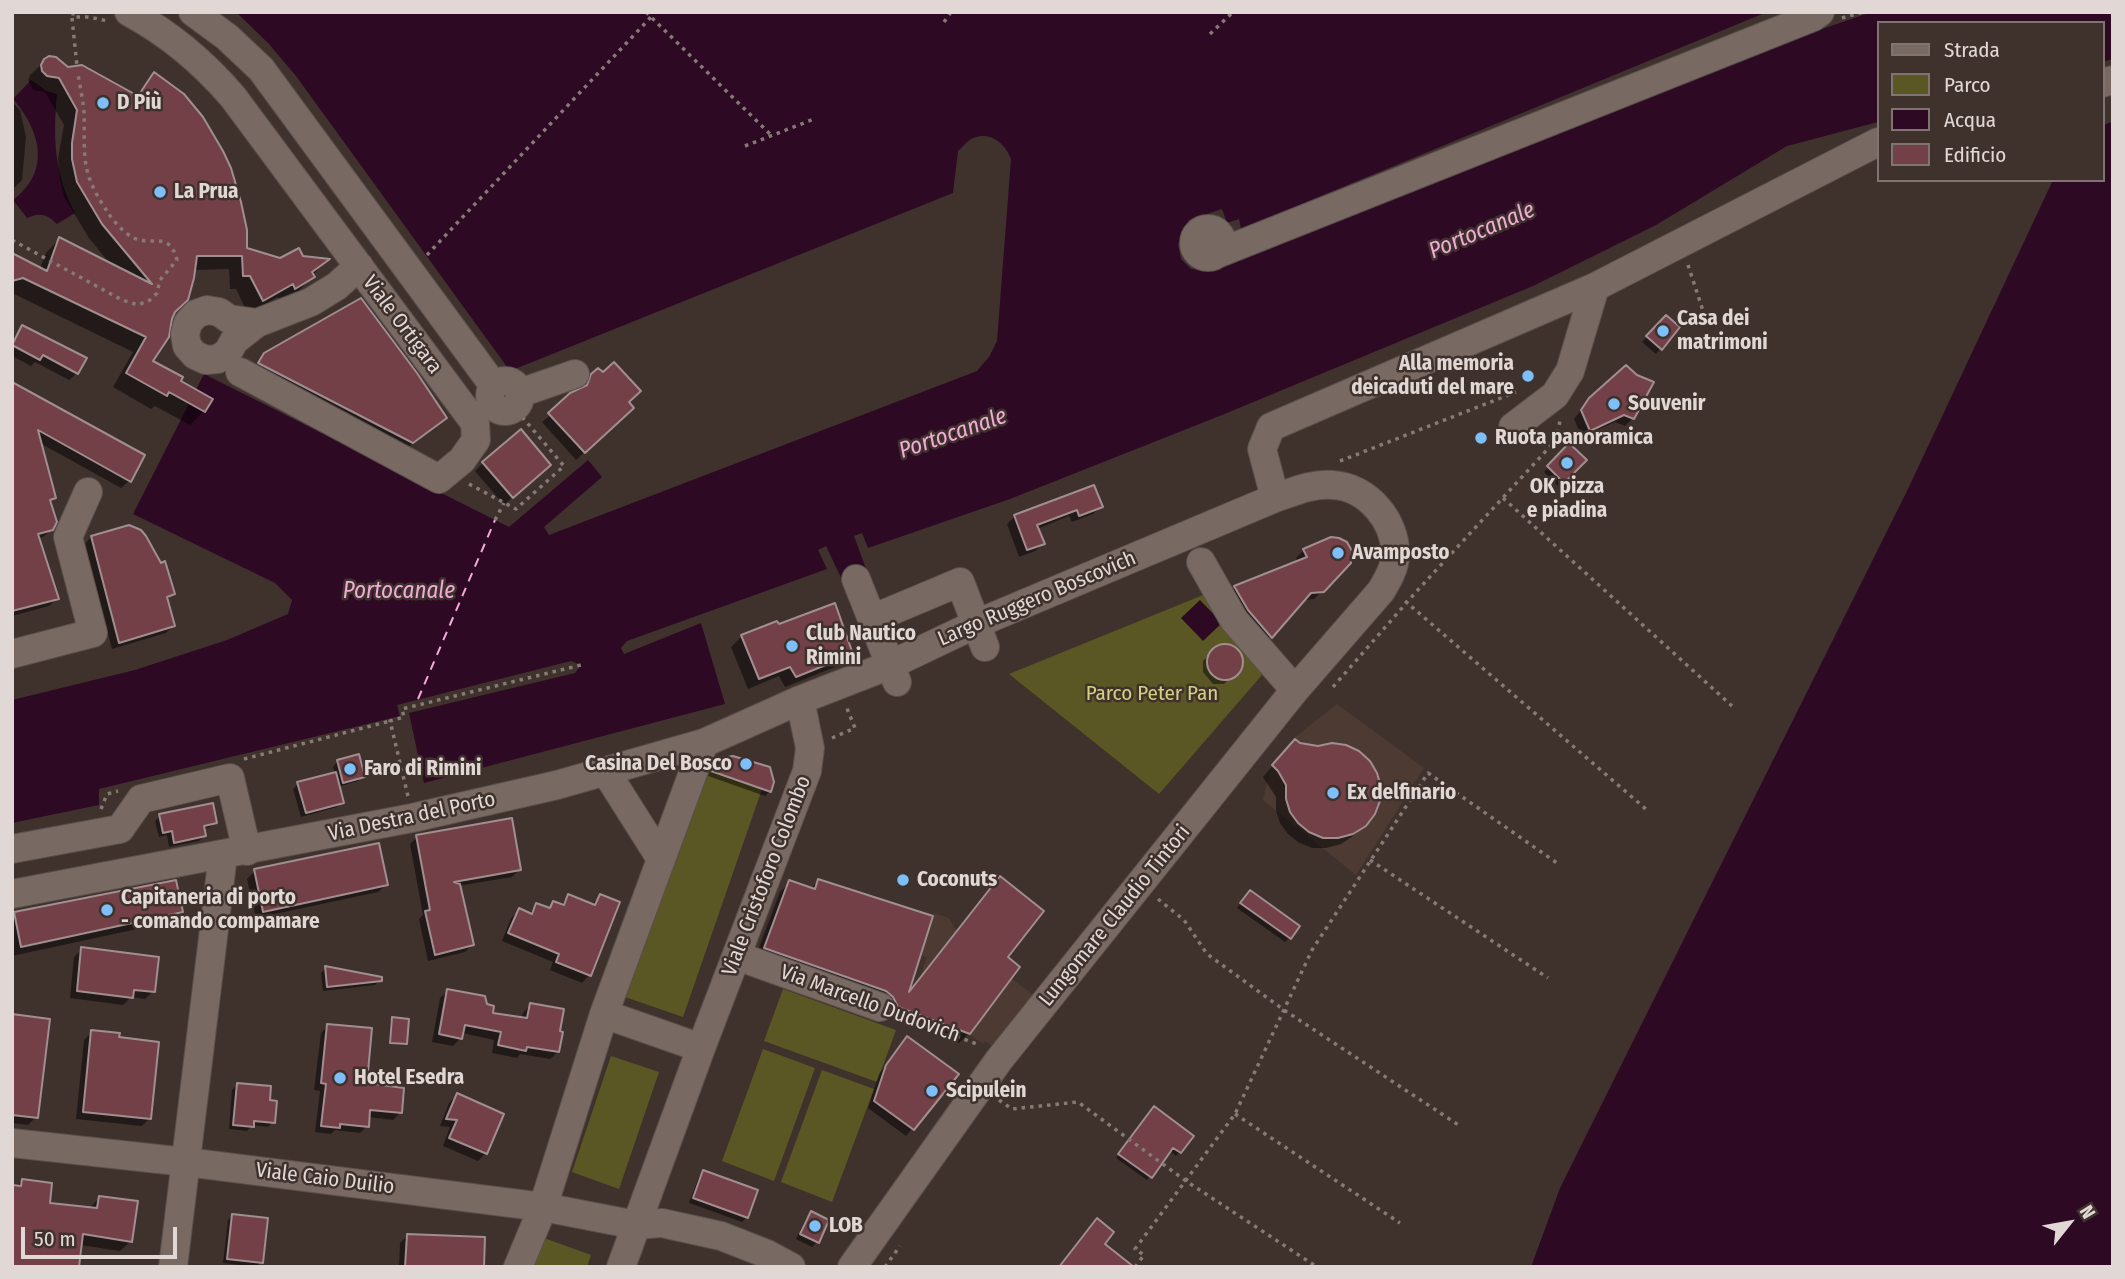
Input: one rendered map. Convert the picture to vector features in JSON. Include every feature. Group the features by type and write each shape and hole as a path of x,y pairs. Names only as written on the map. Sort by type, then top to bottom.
{"street":[{"path":"193,12 227,37 261,69 410,273 494,399"},
{"path":"1219,253 1800,22 1829,16"},
{"name":"Viale Ortigara","path":"120,17 148,22 197,58 212,73 359,267 494,399"},
{"path":"1275,498 1262,449 1271,427 1595,287 1876,143"},
{"path":"257,323 311,302 337,286 359,267"},
{"path":"1513,426 1556,395 1570,371 1595,287"},
{"path":"240,372 439,479 462,460 476,440 475,423 494,399 575,374"},
{"name":"Largo Ruggero Boscovich","path":"800,700 893,673 981,636 1275,498 1311,486 1333,485 1349,488 1367,499 1386,518 1394,539 1395,558 1389,576"},
{"path":"12,654 93,633 68,537 88,492"},
{"path":"1201,562 1234,620 1295,690"},
{"name":"Lungomare Claudio Tintori","path":"852,1267 999,1060 1295,690 1374,600 1389,576"},
{"path":"856,579 893,673"},
{"path":"872,619 960,582 981,636"},
{"name":"Via Destra del Porto","path":"12,894 412,818 606,772 704,743 800,700"},
{"name":"Viale Cristoforo Colombo","path":"621,1267 807,771 810,748 800,700"},
{"path":"518,1267 543,1207 604,1014 704,743"},
{"path":"606,772 661,859"},
{"path":"12,849 120,829 141,799 230,779 235,853 186,1162 173,1267"},
{"name":"Via Marcello Dudovich","path":"737,956 880,1007"},
{"path":"604,1014 701,1048"},
{"name":"Viale Caio Duilio","path":"12,1143 543,1207 636,1225 662,1223 721,1236 791,1267"}],"path":[{"path":"72,12 73,17 120,17"},
{"path":"72,12 78,66"},
{"path":"646,12 772,136"},
{"path":"944,22 951,12"},
{"path":"1210,34 1233,12"},
{"path":"1829,16 1863,12"},
{"path":"410,273 651,17"},
{"path":"12,240 122,300 138,305 150,300 156,293 160,280 177,260 174,249 167,243 157,239 135,239 107,213 89,176 78,74"},
{"path":"745,146 814,119"},
{"path":"1681,243 1706,320"},
{"path":"1340,461 1519,391"},
{"path":"1416,592 1557,439 1562,412"},
{"path":"454,468 472,488 516,509"},
{"path":"1502,498 1732,706"},
{"path":"495,520 504,503"},
{"path":"1407,603 1647,810"},
{"path":"412,818 390,721 404,717 402,709 418,702 581,665"},
{"path":"1135,1267 1144,1255 1135,1249 1235,1114 1312,950 1428,773 1557,863"},
{"path":"1370,860 1548,978"},
{"path":"1140,885 1184,920 1206,954 1284,1010 1460,1126"},
{"name":"Via Marcello Dudovich","path":"880,1007 975,1043 999,1060"},
{"path":"1000,1101 1012,1109 1078,1102 1186,1181 1317,1267"},
{"path":"1235,1114 1400,1223"}],"shaded area":[{"path":"1337,704 1424,768 1356,875 1263,800 1271,765 1294,738"},
{"path":"934,913 949,918 957,932 955,934 1037,998 998,1050 985,1041 983,1044 970,1035 908,1011 927,957 921,955"}],"green space":[{"name":"Parco Peter Pan","path":"1213,591 1268,668 1159,794 1009,674"},
{"path":"704,769 762,789 683,1017 625,997"},
{"path":"783,989 896,1030 877,1082 764,1041"},
{"path":"763,1049 815,1068 774,1181 722,1161"},
{"path":"611,1056 659,1072 619,1189 572,1172"},
{"path":"822,1070 874,1089 832,1202 781,1182"},
{"path":"544,1238 591,1255 587,1267 534,1267"}],"water":[{"name":"Portocanale","path":"236,12 1767,12 1241,229 1239,219 1227,223 1222,209 1189,220 1178,244 1181,259 1191,269 1205,270 1221,266 1737,58 1872,12 2113,12 2113,59 2104,61 2104,21 1876,21 1876,123 1787,146 1656,225 1533,286 1222,415 1010,499 868,548 862,533 854,536 868,574 844,584 826,546 818,550 827,569 627,641 621,648 624,654 701,623 725,704 424,783 409,713 575,673 581,665 571,661 397,705 400,716 99,789 99,805 12,823 12,700 135,670 227,640 288,614 292,600 275,583 133,514 204,374 509,527 588,460 602,477 544,527 549,535 977,371 989,357 997,341 1011,159 1000,143 984,136 971,139 958,151 953,193 510,371 296,76 268,43"},
{"path":"31,80 57,94 55,126 59,169 75,213 57,224 43,215 27,218 13,200 25,189 37,163 35,137 30,124 13,99"},
{"path":"2113,122 2113,1267 1531,1267 1560,1188 1907,491 2052,182 2104,182 2104,124"},
{"path":"1200,600 1222,623 1203,641 1181,618"}],"building":[{"name":"La Prua","path":"49,56 56,57 68,67 82,65 138,96 154,72 184,94 203,117 223,151 241,202 247,230 247,248 280,258 299,248 303,256 330,259 312,272 315,277 295,289 293,284 263,301 250,276 243,276 242,256 197,256 188,300 175,312 169,337 153,361 183,377 181,381 213,399 205,412 169,392 167,396 126,373 146,337 23,278 12,281 12,253 47,271 59,237 152,284 102,224 77,182 72,143 77,110 59,78 47,76 42,71 41,65"},
{"path":"361,298 447,418 413,443 258,363 264,353"},
{"name":"Casa dei matrimoni","path":"1666,315 1680,327 1662,350 1646,336"},
{"path":"22,325 87,358 78,374 43,355 40,360 12,345"},
{"path":"614,362 641,391 629,402 634,408 585,453 548,413 570,393 587,385 591,374 598,368 603,372"},
{"name":"Souvenir","path":"1626,365 1637,375 1654,382 1634,419 1624,415 1590,431 1581,410 1589,398"},
{"path":"12,382 145,455 131,482 38,430 56,498 50,500 57,522 53,530 38,534 59,599 12,611"},
{"path":"521,429 551,465 513,498 482,462"},
{"name":"OK pizza e piadina","path":"1569,443 1587,460 1564,483 1547,466"},
{"path":"1094,485 1103,507 1079,516 1077,510 1037,525 1045,544 1027,550 1014,515"},
{"path":"129,525 141,530 161,563 165,561 175,594 167,597 175,626 119,643 91,536"},
{"path":"1331,537 1347,542 1352,551 1351,563 1324,592 1311,593 1272,638 1248,610 1234,586 1307,557 1303,549"},
{"path":"835,603 853,654 796,677 790,667 759,679 741,635"},
{"path":"1225,644 1238,649 1243,662 1238,675 1225,680 1212,675 1207,662 1212,649"},
{"name":"Ex delfinario","path":"1295,739 1300,743 1318,746 1332,743 1346,745 1359,751 1370,761 1381,787 1375,814 1366,826 1353,834 1323,838 1298,823 1290,812 1286,785 1272,765"},
{"path":"359,754 365,777 343,783 337,760"},
{"path":"733,756 770,767 774,782 771,792 711,771 716,759"},
{"path":"336,772 344,803 306,813 297,782"},
{"path":"213,803 217,823 204,826 206,836 174,843 172,831 163,833 159,814"},
{"path":"512,818 521,870 454,882 460,884 474,945 435,955 425,911 430,910 416,835"},
{"path":"379,843 388,885 263,912 254,869"},
{"path":"1000,876 1044,911 1008,957 1020,967 970,1034 898,1007 886,991 764,948 789,880 815,889 818,879 933,916 909,992"},
{"name":"Capitaneria di porto - comando compamare","path":"176,880 183,912 21,947 14,912"},
{"path":"1250,890 1300,926 1291,939 1240,903"},
{"path":"568,894 595,905 600,894 620,902 591,976 556,962 559,954 508,933 519,908 532,914 536,903 550,908 553,901 564,905"},
{"path":"81,947 159,957 155,992 134,990 133,998 77,991"},
{"path":"325,966 382,977 382,981 327,987"},
{"path":"447,989 485,996 487,1004 494,1006 493,1013 527,1018 530,1003 564,1009 559,1052 527,1047 526,1051 498,1045 501,1032 465,1025 462,1039 439,1034"},
{"path":"12,1014 50,1019 38,1118 12,1115"},
{"path":"392,1017 409,1019 407,1044 390,1043"},
{"name":"Hotel Esedra","path":"327,1024 372,1028 367,1083 404,1088 402,1113 370,1110 369,1127 340,1124 340,1128 321,1126 326,1084 321,1083"},
{"path":"91,1030 159,1042 151,1119 83,1112"},
{"path":"907,1036 959,1074 914,1130 874,1101 886,1065"},
{"path":"237,1083 271,1086 270,1100 277,1101 275,1123 254,1121 254,1127 233,1125"},
{"path":"457,1093 504,1114 487,1154 449,1138 457,1120 446,1119"},
{"path":"1154,1106 1194,1136 1181,1153 1173,1148 1152,1178 1118,1154"},
{"path":"703,1170 758,1190 748,1218 693,1198"},
{"path":"22,1179 52,1183 50,1203 97,1208 99,1196 138,1201 132,1242 83,1234 79,1267 12,1267 12,1185 21,1186"},
{"path":"811,1211 829,1220 819,1243 800,1234"},
{"path":"232,1214 268,1218 263,1263 227,1259"},
{"path":"1097,1218 1114,1232 1105,1244 1134,1267 1059,1267"},
{"path":"407,1234 485,1237 484,1267 405,1267"}],"ferry route":[{"path":"418,699 495,520"}],"place":[{"name":"D Più","path":"103,103"},
{"name":"La Prua","path":"160,192"},
{"name":"Casa dei matrimoni","path":"1663,331"},
{"name":"Alla memoria deicaduti del mare","path":"1528,376"},
{"name":"Souvenir","path":"1614,404"},
{"name":"Ruota panoramica","path":"1481,438"},
{"name":"OK pizza e piadina","path":"1567,463"},
{"name":"Avamposto","path":"1338,553"},
{"name":"Club Nautico Rimini","path":"792,646"},
{"name":"Casina Del Bosco","path":"746,764"},
{"name":"Faro di Rimini","path":"350,769"},
{"name":"Ex delfinario","path":"1333,793"},
{"name":"Coconuts","path":"903,880"},
{"name":"Capitaneria di porto - comando compamare","path":"107,910"},
{"name":"Hotel Esedra","path":"340,1078"},
{"name":"Scipulein","path":"932,1091"},
{"name":"LOB","path":"815,1226"}]}
